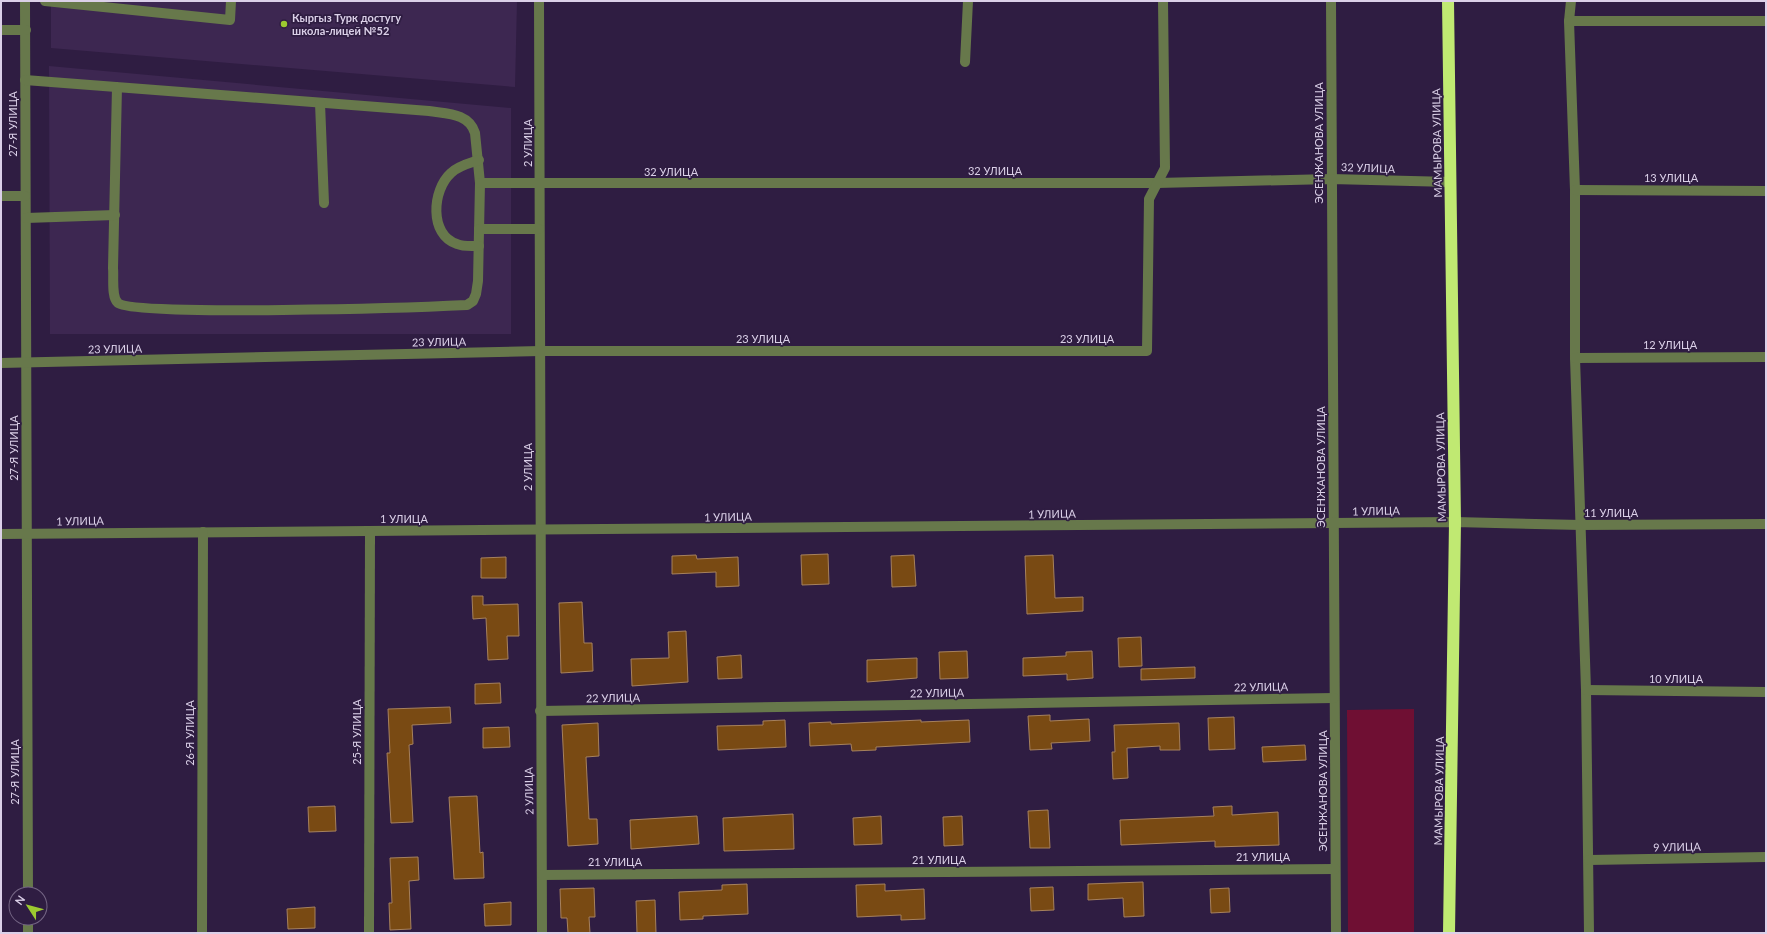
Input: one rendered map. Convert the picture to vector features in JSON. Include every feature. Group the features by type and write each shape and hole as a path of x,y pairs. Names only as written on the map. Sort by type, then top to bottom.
{"highway":[{"name":"МАМЫРОВА УЛИЦА","path":"1448,1 1455,522 1449,933"}],"street":[{"name":"27-Я УЛИЦА","path":"25,1 28,886"},
{"path":"45,1 230,20 231,1"},
{"name":"2 УЛИЦА","path":"539,1 540,711 542,933"},
{"path":"965,62 968,1"},
{"name":"23 УЛИЦА","path":"1,363 540,351 1147,351 1149,199 1165,168 1163,1"},
{"name":"ЭСЕНЖАНОВА УЛИЦА","path":"1331,1 1336,933"},
{"path":"1571,1 1569,21 1575,190 1575,358 1586,690 1589,933"},
{"path":"1569,21 1766,21"},
{"path":"1,30 26,30"},
{"path":"25,80 117,87 320,103 429,111 464,118 473,125 479,160 479,246 476,294 472,301 467,305 361,309 147,309 124,306 118,303 115,296 117,87"},
{"path":"320,103 324,203"},
{"path":"479,160 456,170 446,179 440,189 437,208 439,227 446,237 457,244 479,246"},
{"name":"32 УЛИЦА","path":"480,183 1157,183 1331,179 1451,182"},
{"name":"13 УЛИЦА","path":"1575,190 1766,191"},
{"path":"1,196 25,196"},
{"path":"26,218 115,215"},
{"path":"479,229 539,229"},
{"name":"12 УЛИЦА","path":"1575,358 1766,357"},
{"name":"1 УЛИЦА","path":"1,534 540,531 1455,522"},
{"name":"11 УЛИЦА","path":"1455,522 1581,525 1766,524"},
{"name":"26-Я УЛИЦА","path":"202,933 203,532"},
{"name":"25-Я УЛИЦА","path":"369,933 370,532"},
{"name":"10 УЛИЦА","path":"1586,690 1766,692"},
{"name":"22 УЛИЦА","path":"540,711 1334,698"},
{"name":"9 УЛИЦА","path":"1589,860 1766,857"},
{"name":"21 УЛИЦА","path":"542,875 1335,868"}],"shaded area":[{"name":"Кыргыз Турк достугу школа-лицей №52","path":"51,1 517,1 515,87 51,48"},
{"path":"49,66 511,108 511,334 50,334"},
{"path":"1414,709 1414,933 1348,933 1347,710"}],"building":[{"path":"828,554 829,584 802,585 801,555"},
{"path":"696,555 697,559 738,557 739,586 716,587 716,572 672,574 672,556"},
{"path":"914,555 916,586 892,587 891,556"},
{"path":"1053,555 1055,598 1083,597 1083,611 1027,614 1025,556"},
{"path":"506,557 506,578 481,578 481,558"},
{"path":"472,596 483,596 483,605 518,604 519,636 507,636 508,659 488,660 486,618 473,619"},
{"path":"582,602 584,643 592,643 593,671 561,673 559,603"},
{"path":"686,631 688,682 632,686 631,659 669,658 668,632"},
{"path":"1141,637 1142,666 1119,667 1118,638"},
{"path":"967,651 968,678 940,679 939,652"},
{"path":"1092,651 1093,678 1067,680 1067,674 1023,676 1023,658 1066,656 1066,652"},
{"path":"741,655 742,678 718,679 717,657"},
{"path":"917,658 917,678 867,682 867,660"},
{"path":"1195,667 1195,678 1141,680 1141,669"},
{"path":"500,683 501,703 475,704 475,684"},
{"path":"450,707 451,723 412,725 413,744 409,745 413,822 391,823 387,753 390,753 388,709"},
{"path":"1050,715 1050,721 1089,719 1090,741 1051,743 1052,749 1030,750 1028,716"},
{"path":"1234,717 1235,749 1209,750 1208,718"},
{"path":"785,720 786,747 718,750 717,726 763,725 763,721"},
{"path":"921,720 921,722 969,720 970,742 876,747 876,750 852,751 851,744 810,746 809,723 831,722 831,724"},
{"path":"598,723 599,756 586,757 589,819 597,819 598,844 568,846 562,725"},
{"path":"1179,723 1180,750 1160,750 1160,746 1127,748 1128,778 1113,779 1112,752 1115,752 1114,725"},
{"path":"509,727 510,747 483,748 483,728"},
{"path":"1305,745 1306,760 1263,762 1262,747"},
{"path":"477,796 480,853 483,852 484,878 454,879 449,797"},
{"path":"335,806 336,831 309,832 308,807"},
{"path":"1232,806 1232,815 1278,812 1279,845 1215,847 1215,841 1121,845 1120,820 1214,816 1213,807"},
{"path":"1048,810 1050,848 1030,848 1028,811"},
{"path":"793,814 794,849 724,851 723,818"},
{"path":"697,816 699,844 631,849 630,820"},
{"path":"881,816 882,844 854,845 853,818"},
{"path":"962,816 963,845 944,846 943,817"},
{"path":"418,857 419,880 409,881 411,929 390,930 389,903 392,903 390,858"},
{"path":"1143,882 1144,916 1124,917 1123,898 1088,900 1088,884"},
{"path":"747,884 748,914 703,916 703,919 680,920 679,892 722,890 722,885"},
{"path":"885,884 885,891 924,889 925,919 901,920 901,915 857,917 856,885"},
{"path":"1053,887 1054,910 1031,911 1030,888"},
{"path":"594,888 595,917 589,917 590,933 568,933 567,918 561,918 560,889"},
{"path":"1229,888 1230,912 1211,913 1210,889"},
{"path":"655,900 656,933 637,933 636,901"},
{"path":"511,902 511,925 485,926 484,904"},
{"path":"315,907 315,928 288,929 287,909"}],"place":[{"name":"Кыргыз Турк достугу школа-лицей №52","path":"284,24"}]}
